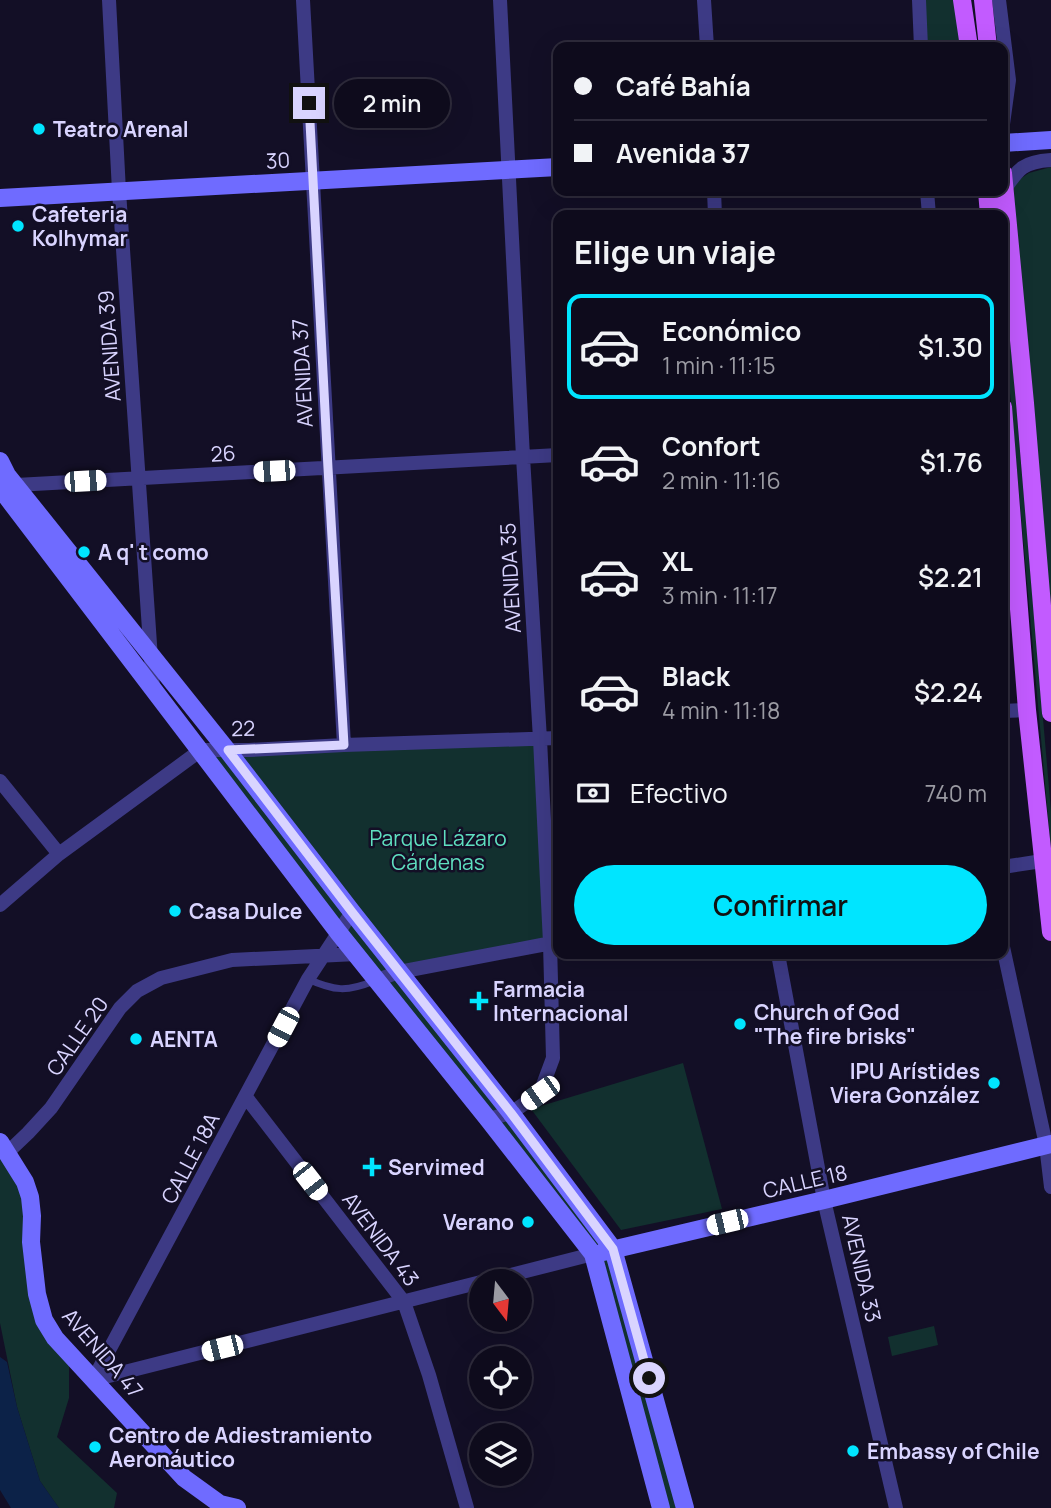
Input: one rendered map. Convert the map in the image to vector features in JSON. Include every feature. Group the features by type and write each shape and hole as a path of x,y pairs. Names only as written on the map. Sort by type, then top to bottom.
{"main road":[{"path":"962,0 968,42"},
{"path":"983,0 987,42"},
{"path":"1008,143 1051,141"},
{"name":"30","path":"0,198 553,167"},
{"path":"1008,266 1025,403 1051,711"},
{"path":"0,461 8,487 153,688 338,932 593,1254 661,1508"},
{"path":"1008,480 1027,710 1051,931"},
{"path":"8,487 228,750 511,1113 613,1249 685,1508"},
{"name":"CALLE 18","path":"593,1254 1049,1145"},
{"name":"AVENIDA 47","path":"4,1147 25,1182 30,1197 33,1272 44,1320 62,1347 184,1478 220,1504 237,1508"}],"street":[{"name":"AVENIDA 39","path":"109,0 119,191 153,688"},
{"name":"AVENIDA 37","path":"303,0 344,745"},
{"name":"AVENIDA 35","path":"500,0 523,457 553,928"},
{"path":"704,0 707,42"},
{"path":"919,0 921,42"},
{"path":"999,0 1004,42"},
{"path":"1008,177 1019,169 1039,161 1051,160"},
{"name":"26","path":"8,487 553,455"},
{"path":"1008,711 1027,710"},
{"name":"22","path":"0,905 59,854 201,750 553,738"},
{"path":"0,781 59,854"},
{"path":"1008,866 1042,861"},
{"path":"323,955 352,912"},
{"path":"377,980 399,972 553,943"},
{"name":"CALLE 20","path":"4,1147 35,1126 51,1108 120,1008 137,991 161,978 232,960 357,954"},
{"name":"CALLE 18A","path":"93,1380 323,955"},
{"name":"AVENIDA 35","path":"488,1119 511,1113 540,1093 553,1058 554,959"},
{"name":"AVENIDA 33","path":"779,959 824,1200 896,1508"},
{"path":"1006,959 1049,1145 1051,1187"},
{"name":"AVENIDA 43","path":"246,1097 404,1302 429,1375 467,1508"},
{"name":"CALLE 18","path":"532,1270 593,1254"},
{"path":"93,1380 469,1285"}],"lane":[{"path":"308,979 328,988 355,988 377,980"}],"green space":[{"path":"919,0 962,0 968,42 921,42"},
{"path":"1051,167 1051,713 1008,210 1006,210 1005,196 1008,196 1008,187 1029,173"},
{"path":"1008,313 1051,811 1051,850 1008,370"},
{"name":"Parque Lázaro Cárdenas","path":"540,739 550,943 400,972 613,1249 685,1508 662,1508 593,1254 196,752"},
{"path":"683,1063 722,1209 621,1230 531,1109"},
{"path":"0,1142 25,1182 37,1294 69,1355 69,1398 57,1437 117,1493 114,1508 59,1508 40,1481 17,1407 0,1323"},
{"path":"934,1326 938,1345 892,1356 888,1337"}],"water":[{"path":"0,1357 7,1362 17,1407 40,1481 59,1508 11,1508 0,1490"}],"place":[{"name":"Teatro Arenal","path":"39,129"},
{"name":"Cafeteria Kolhymar","path":"18,226"},
{"name":"A q' t como","path":"84,552"},
{"name":"Casa Dulce","path":"175,911"},
{"name":"Farmacia Internacional","path":"479,1001"},
{"name":"Church of God \"The fire brisks\"","path":"740,1024"},
{"name":"AENTA","path":"136,1039"},
{"name":"IPU Arístides Viera González","path":"994,1083"},
{"name":"Servimed","path":"372,1167"},
{"name":"Verano","path":"528,1222"},
{"name":"Centro de Adiestramiento Aeronáutico","path":"95,1447"},
{"name":"Embassy of Chile","path":"853,1451"}],"route":[{"path":"309,103 344,745 228,750 511,1113 613,1249 649,1378"}]}
